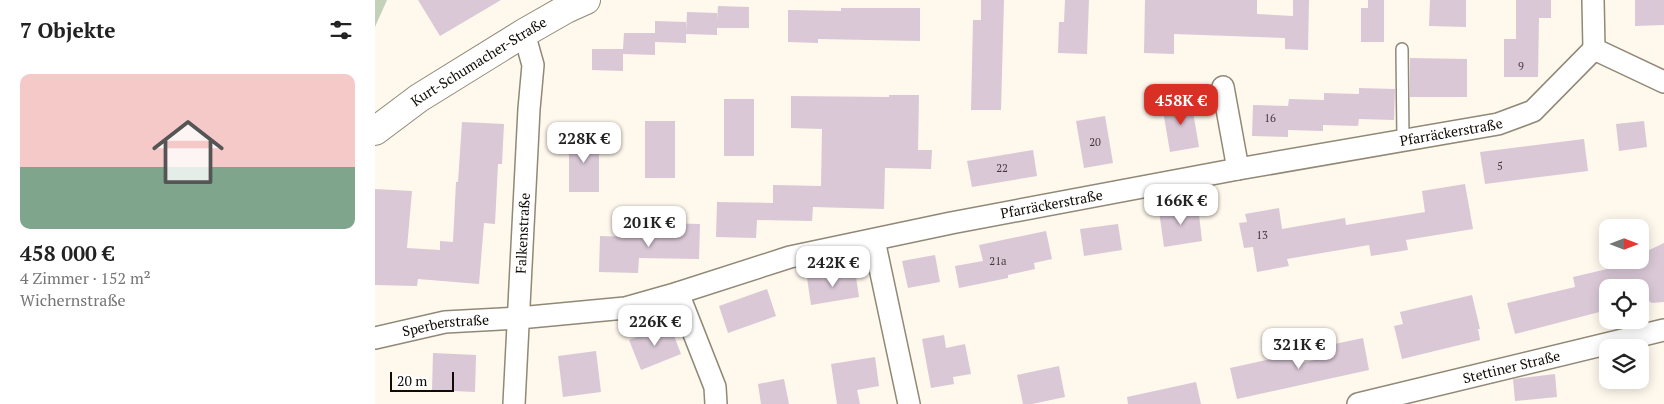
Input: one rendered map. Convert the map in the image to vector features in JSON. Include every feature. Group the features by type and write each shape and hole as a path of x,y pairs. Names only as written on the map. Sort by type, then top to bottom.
{"street":[{"name":"Kurt-Schumacher-Straße","path":"375,131 419,98 525,33 566,9 586,0"},
{"path":"1593,0 1594,48 1664,82"},
{"name":"Falkenstraße","path":"514,404 529,109 533,65 525,33"},
{"name":"Pfarräckerstraße","path":"519,318 625,308 790,257 951,223 1498,124 1533,111 1594,48"},
{"path":"1223,87 1238,170"},
{"path":"874,240 909,404"},
{"path":"678,293 715,387 716,404"},
{"name":"Sperberstraße","path":"375,338 445,322 519,318"},
{"name":"Stettiner Straße","path":"1358,404 1664,330"}],"lane":[{"path":"1402,50 1403,140"}],"green space":[{"path":"375,0 387,0 375,27"}],"building":[{"path":"418,0 501,0 440,36"},
{"path":"981,0 1004,0 1001,110 971,110 973,20 981,20"},
{"path":"1065,0 1089,0 1087,54 1058,53 1059,22 1064,22"},
{"path":"1145,0 1257,0 1257,14 1293,16 1293,0 1309,0 1308,50 1285,49 1285,38 1174,34 1174,54 1144,53"},
{"path":"1368,0 1384,0 1384,42 1361,42 1361,8 1368,8"},
{"path":"1430,0 1466,0 1466,27 1429,26"},
{"path":"1516,0 1551,0 1551,18 1539,18 1538,77 1504,77 1504,39 1516,39"},
{"path":"1635,0 1664,0 1664,25 1635,26"},
{"path":"718,6 749,7 749,28 717,28 717,35 686,34 686,43 655,42 655,55 623,54 623,71 592,70 592,49 623,49 624,33 655,33 655,21 686,22 686,32 687,12 717,13 717,20"},
{"path":"841,8 920,8 920,41 818,39 818,43 788,42 788,10 841,11"},
{"path":"1410,58 1467,59 1467,97 1410,97"},
{"path":"1359,88 1395,89 1394,120 1359,119 1358,126 1323,125 1323,131 1288,130 1288,137 1252,136 1253,105 1288,106 1289,99 1324,100 1324,93 1359,94"},
{"path":"889,95 919,95 918,150 932,150 931,169 885,168 884,209 813,207 812,221 757,220 756,238 716,237 717,202 773,203 773,185 821,186 822,129 791,128 791,96 889,97"},
{"path":"724,99 754,99 754,156 724,156"},
{"path":"1191,100 1199,147 1170,152 1162,105"},
{"path":"1105,116 1113,163 1084,168 1076,121"},
{"path":"645,121 675,121 675,178 645,178"},
{"path":"1644,121 1647,147 1619,151 1616,124"},
{"path":"462,122 504,124 502,164 498,164 495,224 484,223 479,284 418,279 417,286 375,285 375,189 412,191 407,248 440,250 440,241 453,242"},
{"path":"569,135 599,135 599,192 569,192"},
{"path":"1584,139 1588,171 1485,184 1480,152"},
{"path":"1033,150 1037,176 972,187 967,161"},
{"path":"1465,184 1473,229 1406,240 1408,250 1371,256 1369,245 1287,259 1289,266 1257,272 1253,247 1244,248 1239,223 1247,222 1245,214 1279,208 1282,229 1345,218 1346,225 1425,212 1422,191"},
{"path":"1198,206 1202,241 1164,247 1159,211"},
{"path":"660,223 700,224 699,259 639,258 638,273 599,272 600,236 659,238"},
{"path":"1118,224 1122,250 1084,256 1080,229"},
{"path":"1046,231 1052,259 1034,263 1035,269 1008,275 1008,278 959,288 955,266 983,261 979,245"},
{"path":"1664,243 1664,302 1652,303 1649,301 1649,279 1599,279 1599,312 1515,334 1507,303 1575,287 1573,277 1607,269 1649,269 1649,250"},
{"path":"935,255 940,282 908,288 902,261"},
{"path":"855,270 859,297 811,305 807,278"},
{"path":"767,289 776,316 728,333 719,306"},
{"path":"1472,295 1480,329 1478,329 1480,340 1402,359 1394,326 1403,324 1400,312"},
{"path":"670,325 681,354 641,370 629,340"},
{"path":"944,335 946,348 965,344 971,374 953,377 954,384 931,388 922,339"},
{"path":"1363,338 1369,370 1237,399 1230,368 1299,353 1301,363 1333,356 1330,345"},
{"path":"596,351 601,392 563,397 558,356"},
{"path":"433,353 476,355 475,392 432,390"},
{"path":"875,357 879,386 857,390 860,404 837,404 831,364"},
{"path":"1059,366 1065,397 1023,404 1017,375"},
{"path":"1555,374 1557,397 1515,401 1513,379"},
{"path":"784,379 789,404 761,404 758,384"},
{"path":"1196,382 1201,404 1128,404 1127,397"}]}
